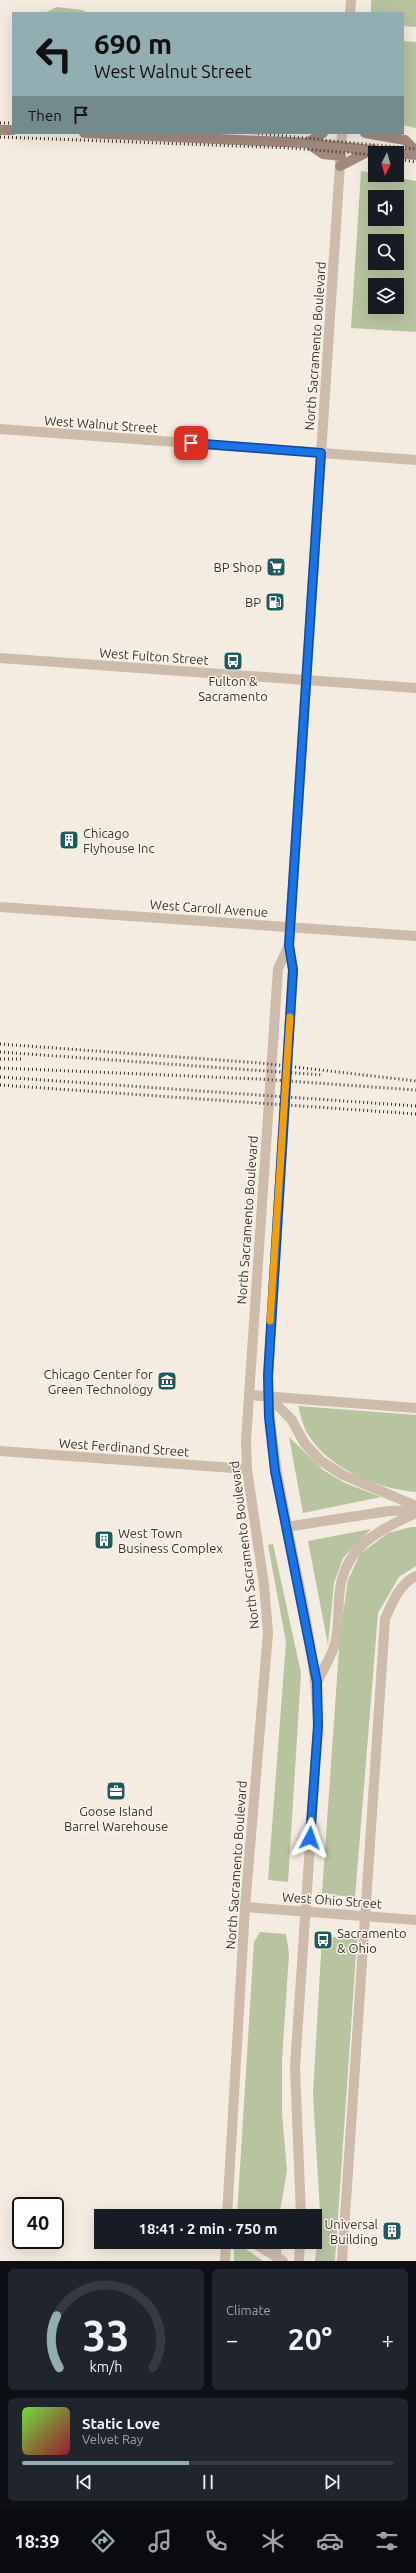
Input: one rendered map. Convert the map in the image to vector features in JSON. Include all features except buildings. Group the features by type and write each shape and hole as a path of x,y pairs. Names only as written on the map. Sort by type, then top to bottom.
{"main road":[{"path":"0,130 12,130"},
{"path":"106,134 307,143 368,149"},
{"path":"307,143 321,134"},
{"path":"371,134 405,140 416,151"},
{"path":"307,143 323,154 341,161 368,152"},
{"path":"404,154 416,155"}],"street":[{"path":"350,12 351,0"},
{"name":"North Sacramento Boulevard","path":"302,2209 295,2067 304,1912 318,1726 317,1682 275,1471 268,1396 269,1339 293,970 289,945 290,927 342,134"},
{"name":"West Walnut Street","path":"0,429 416,460"},
{"name":"West Fulton Street","path":"0,658 416,688"},
{"name":"West Carroll Avenue","path":"0,907 416,936"},
{"name":"North Sacramento Boulevard","path":"227,2209 245,1907 268,1633 264,1585 247,1469 249,1395 278,969 289,945"},
{"path":"249,1395 416,1408"},
{"path":"268,1396 290,1419 304,1444 321,1461 343,1475 416,1506"},
{"name":"West Ferdinand Street","path":"0,1451 247,1469"},
{"path":"286,1527 389,1511 416,1510"},
{"path":"317,1682 334,1646 339,1590 348,1561 365,1542 378,1531 416,1513"},
{"path":"342,2261 385,1619 395,1596 409,1580 416,1576"},
{"name":"West Ohio Street","path":"245,1907 416,1920"},
{"path":"225,2261 226,2249"},
{"path":"263,2249 283,2261"},
{"path":"299,2261 300,2249"}],"green space":[{"path":"371,0 416,0 416,27 404,26 404,12 371,12"},
{"path":"57,7 82,10 86,12 46,12"},
{"path":"404,41 416,42 416,128 404,125"},
{"path":"361,171 368,172 368,182 404,182 404,179 416,181 416,332 351,328"},
{"path":"298,1406 416,1415 416,1492 386,1487 371,1482 342,1467 329,1458 318,1448 307,1433"},
{"path":"289,1437 323,1470 345,1483 381,1497 303,1513"},
{"path":"416,1527 416,1566 399,1577 378,1613 355,1898 322,1893 340,1635 348,1580 360,1554 388,1533"},
{"path":"371,1529 343,1558 334,1583 328,1645 308,1541"},
{"path":"273,1544 301,1673 288,1882 268,1880 286,1642 268,1545"},
{"path":"260,1932 286,1934 289,1954 282,2060 282,2113 287,2171 280,2209 237,2209 254,1942"},
{"path":"322,1936 357,1939 335,2261 315,2261 316,2249 322,2249 322,2209 320,2209 313,2094"},
{"path":"234,2249 246,2249 263,2261 234,2261"},
{"path":"274,2249 281,2249 281,2255"}],"railway":[{"path":"0,123 12,123"},
{"path":"264,134 416,149"},
{"path":"0,137 291,148 368,154"},
{"path":"404,160 416,162"},
{"path":"0,1044 260,1063 416,1081"},
{"path":"0,1052 323,1075"},
{"path":"0,1059 24,1059"},
{"path":"0,1068 259,1079 416,1090"},
{"path":"0,1077 416,1106"},
{"path":"0,1085 416,1114"}],"slow traffic":[{"path":"270,1321 290,1017"}],"place":[{"name":"BP Shop","path":"276,567"},
{"name":"BP","path":"275,602"},
{"name":"Fulton & Sacramento","path":"233,661"},
{"name":"Chicago Flyhouse Inc","path":"69,840"},
{"name":"Chicago Center for Green Technology","path":"167,1381"},
{"name":"West Town Business Complex","path":"104,1540"},
{"name":"Goose Island Barrel Warehouse","path":"116,1791"},
{"name":"Sacramento & Ohio","path":"323,1940"},
{"name":"Universal Building","path":"392,2231"}],"route":[{"path":"191,443 321,453 289,945 293,970 269,1339 268,1376 269,1417 275,1471 317,1682 318,1726 310,1838"}]}
